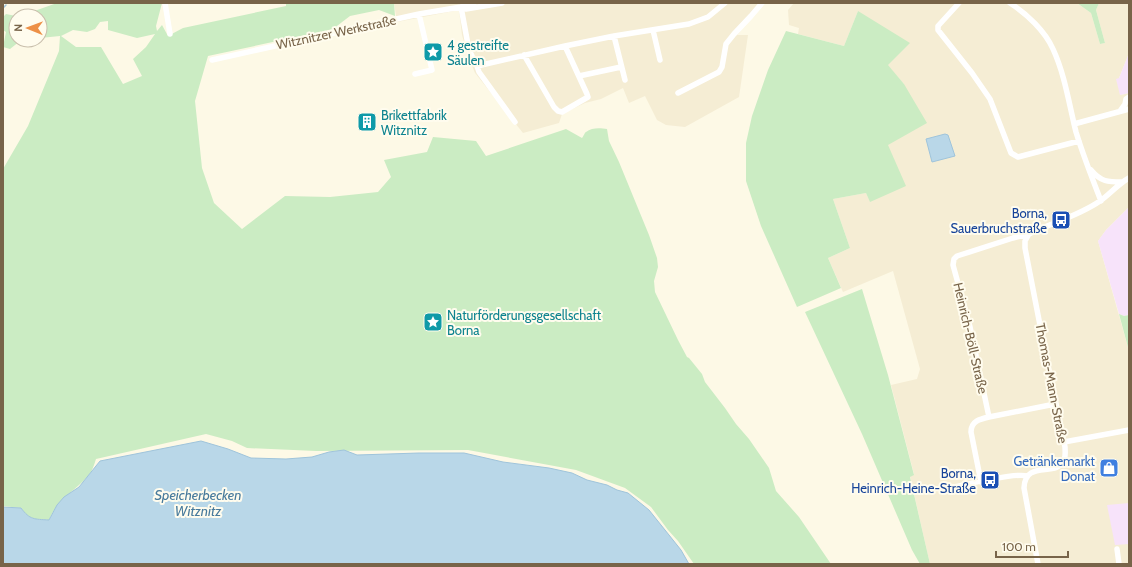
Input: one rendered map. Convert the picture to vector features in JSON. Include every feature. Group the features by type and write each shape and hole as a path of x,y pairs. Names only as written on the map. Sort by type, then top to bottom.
{"street":[{"path":"166,3 170,34"},
{"name":"Witznitzer Werkstraße","path":"212,60 474,3"},
{"name":"Witznitzer Werkstraße","path":"461,7 466,9 502,3"},
{"path":"477,66 614,36 689,24 700,21 717,11 725,3"},
{"path":"678,93 719,72 722,67 726,44 762,3"},
{"path":"959,3 938,26 938,30 972,72 990,99 1010,153 1018,157 1079,141"},
{"path":"1010,3 1031,20 1044,34 1053,49 1062,76 1079,141 1101,201"},
{"path":"461,7 469,50 479,72 516,122"},
{"path":"415,74 432,70 419,14"},
{"path":"653,30 660,60"},
{"path":"614,36 624,80"},
{"path":"524,55 554,108 562,112 588,97 565,46"},
{"path":"579,76 622,67"},
{"path":"1120,111 1125,104 1126,99 1129,97"},
{"path":"1074,124 1129,109"},
{"path":"1088,168 1102,180 1109,182 1122,182"},
{"path":"1028,234 1082,212 1101,201 1122,182 1129,178"},
{"name":"Heinrich-Böll-Straße","path":"989,417 970,326 953,265 954,259 957,256 1028,234"},
{"name":"Thomas-Mann-Straße","path":"950,488 1013,475 1027,476 1033,472 1056,468 1061,465 1064,460 1064,442 1055,404 1025,248 1025,241 1028,234"},
{"path":"981,482 971,427 976,421 1055,404"},
{"path":"1064,442 1129,430"},
{"path":"1027,476 1024,488 1038,564"},
{"path":"1117,549 1119,564"}],"shaded area":[{"path":"394,3 763,3 737,35 748,35 739,97 685,127 666,125 657,120 645,96 629,103 623,88 601,99 585,103 562,114 559,123 523,133 475,73 462,35 459,10 397,22"},
{"path":"794,3 1077,3 1091,13 1100,44 1105,43 1096,10 1099,3 1129,3 1129,53 1119,78 1120,95 1129,93 1129,207 1106,230 1098,241 1129,351 1129,564 930,564 910,476 914,474 891,385 917,379 920,369 893,271 843,292 828,258 850,248 833,199 866,193 870,201 888,145 904,84 887,65 858,11 844,46 798,34 799,28 789,25 788,10"},
{"path":"1129,53 1129,93 1120,95 1116,79 1119,78"},
{"path":"1129,207 1129,315 1124,316 1119,314 1098,241 1106,230"},
{"path":"1129,503 1129,544 1115,545 1107,505"}],"green space":[{"path":"57,3 162,3 156,26 157,31 162,25 168,36 183,28 286,6 286,3 394,3 395,16 379,10 350,16 333,29 208,56 195,101 202,168 214,203 242,229 285,196 330,197 378,192 391,177 384,160 427,152 433,137 476,141 486,156 566,129 582,138 586,132 591,129 607,129 609,141 649,235 657,258 658,267 654,281 655,292 678,340 687,357 702,374 705,382 749,439 769,468 776,491 799,517 831,564 694,564 651,507 625,488 576,470 468,450 316,451 247,448 232,441 206,434 96,459 89,474 61,501 49,520 30,517 21,508 3,506 3,169 28,126 59,51 60,36 48,37 48,8 43,8","holes":["108,21 108,30 137,38 155,34 146,47 133,59 142,76 123,84 101,47 76,47 61,36 73,30 87,32 95,29 100,22"]},
{"path":"1077,3 1099,3 1096,10 1105,43 1100,44 1091,13"},
{"path":"858,11 910,43 888,65 904,84 927,123 888,145 906,186 870,202 866,193 833,199 850,248 828,258 841,288 797,307 761,226 746,181 746,143 752,116 768,70 786,31 844,46"},
{"path":"6,14 8,14 8,48 11,48 10,49 3,47 6,32 3,30 3,17"},
{"path":"862,289 888,375 914,475 910,477 930,564 920,564 912,550 862,434 805,312"},
{"path":"1119,314 1124,316 1129,315 1129,351"}],"water":[{"path":"945,134 948,135 955,156 932,162 926,139"},
{"name":"Speicherbecken Witznitz","path":"201,441 251,458 286,459 312,457 329,452 344,450 357,455 464,453 503,462 549,468 572,473 587,480 607,485 628,493 649,510 681,550 689,564 3,564 3,507 21,508 30,517 49,520 57,505 64,497 79,487 100,461"}],"waterway":[{"path":"3,8 6,5"}],"place":[{"name":"4 gestreifte Säulen","path":"433,52"},
{"name":"Brikettfabrik Witznitz","path":"367,122"},
{"name":"Borna, Sauerbruchstraße","path":"1061,220"},
{"name":"Naturförderungsgesellschaft Borna","path":"433,322"},
{"name":"Getränkemarkt Donat","path":"1109,468"},
{"name":"Borna, Heinrich-Heine-Straße","path":"990,480"}]}
